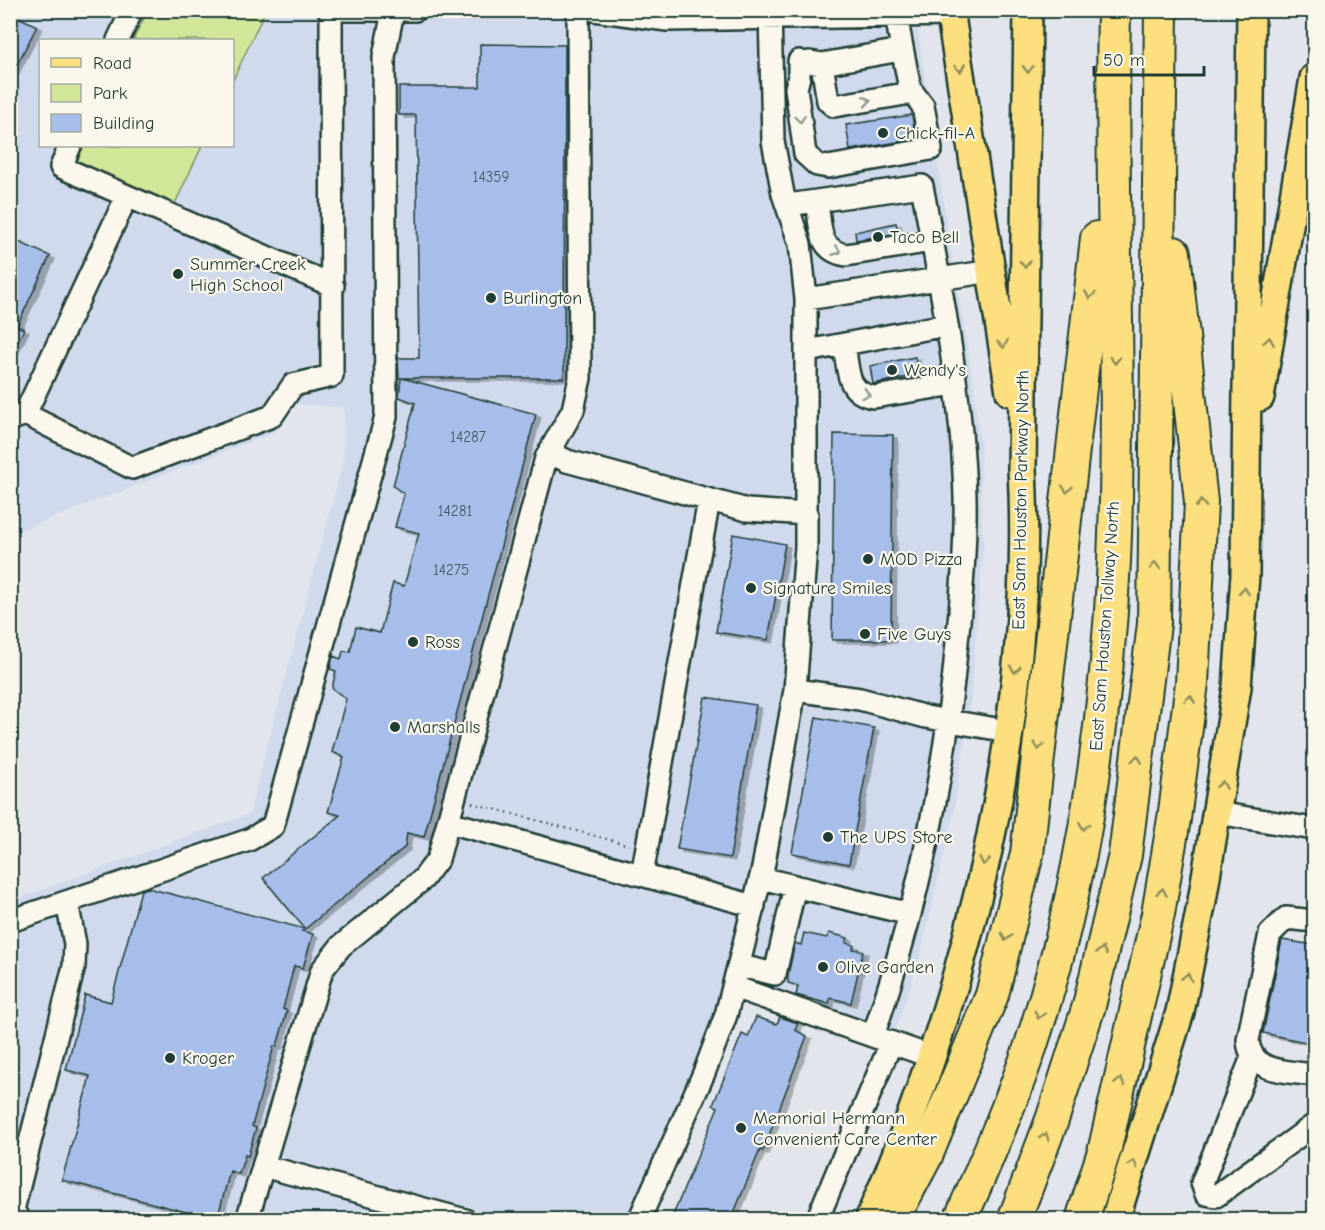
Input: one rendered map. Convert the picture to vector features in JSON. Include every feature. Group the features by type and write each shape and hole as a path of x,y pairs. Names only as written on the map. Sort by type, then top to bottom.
{"highway":[{"name":"East Sam Houston Tollway North","path":"960,1220 1030,1048 1074,882 1092,784 1114,562 1116,466 1112,112 1114,10"},
{"path":"1019,1206 1089,1006 1125,855 1153,635 1161,10"},
{"path":"1082,1220 1105,1148 1158,914 1192,683 1201,502 1158,105"},
{"path":"892,1220 926,1156 992,995 1027,854 1112,112"}],"main road":[{"name":"East Sam Houston Parkway North","path":"869,1220 932,1057 967,939 993,821 1008,732 1023,573 1028,10"},
{"path":"1115,1220 1180,1012 1217,813 1237,687 1245,575 1251,10"},
{"path":"951,13 1023,469"},
{"path":"1245,481 1314,78"}],"street":[{"path":"118,39 132,10"},
{"path":"127,196 18,417 132,468 272,416 293,386 332,376 330,11 415,10"},
{"path":"247,1220 322,969 341,946 429,873 438,859 549,452 573,410 579,390 578,10"},
{"path":"594,10 642,18 770,14 896,16 951,13"},
{"path":"10,921 249,840 273,826 386,417 384,57 393,11"},
{"path":"639,1220 704,1073 734,987 761,878 795,690 807,514 806,299 800,244 776,162 773,141 770,14"},
{"path":"799,62 800,77 796,88 805,154 817,165 828,167 931,149 923,106 910,89 896,16"},
{"path":"771,58 822,64 901,50"},
{"path":"822,64 828,101 834,106 905,94 910,89"},
{"path":"70,147 61,167 333,286"},
{"path":"788,205 922,186 955,384 962,449 965,522 961,599 949,721 932,818 882,1040 817,1220"},
{"path":"817,201 823,242 836,253 846,255 932,241"},
{"path":"806,299 992,271"},
{"path":"807,351 946,325"},
{"path":"844,345 851,384 864,396 874,397 955,384"},
{"path":"549,452 567,461 709,500 764,512 807,514"},
{"path":"642,875 709,500"},
{"path":"795,690 860,699 949,721 1008,732"},
{"path":"1217,813 1314,829"},
{"path":"448,822 754,906"},
{"path":"761,878 910,914"},
{"path":"740,966 775,974 795,886"},
{"path":"19,1220 13,1210 74,966 75,944 67,902"},
{"path":"1314,921 1286,918 1270,934 1248,1041 1252,1057 1261,1066 1314,1075"},
{"path":"734,987 932,1057"},
{"path":"1252,1057 1202,1183 1204,1192 1209,1196 1216,1196 1314,1125"},
{"path":"263,1166 465,1220"}],"path":[{"path":"455,799 647,849"}],"shaded area":[{"path":"594,10 916,16 950,245 973,379 980,443 983,549 971,699 954,812 920,957 891,1043 734,988 639,1219 11,1219 11,901 249,814 343,462 344,408 287,403 273,433 11,534 11,11"}],"green space":[{"path":"148,10 265,10 234,78 234,39 134,39"},
{"path":"84,147 202,147 171,212 75,166"}],"building":[{"path":"10,13 37,26 10,78"},
{"path":"480,44 565,45 564,378 402,378 536,414 424,837 407,833 405,847 305,929 263,878 340,815 328,812 344,757 332,752 346,699 332,688 336,671 330,669 333,656 341,659 343,651 350,652 356,627 380,633 393,583 404,586 419,533 395,527 404,494 393,486 415,403 399,397 401,378 399,378 398,358 419,358 416,115 399,115 399,87 480,87"},
{"name":"Chick-fil-A","path":"912,115 916,139 850,150 846,125"},
{"path":"896,223 899,233 856,240 855,232"},
{"path":"10,238 50,256 17,326 24,329 10,357"},
{"name":"Wendy's","path":"915,357 918,375 873,384 870,366"},
{"path":"834,434 893,435 891,640 832,640"},
{"name":"Signature Smiles","path":"733,534 785,544 768,640 716,632"},
{"path":"705,697 756,705 730,858 677,849"},
{"path":"816,717 874,728 849,864 792,853"},
{"name":"Kroger","path":"148,888 305,929 302,931 313,934 303,968 294,966 283,1009 287,1011 277,1046 274,1046 252,1126 256,1128 248,1156 245,1155 239,1174 230,1171 217,1220 62,1180 90,1076 66,1070 85,995 111,1002 141,890"},
{"name":"Olive Garden","path":"804,933 827,938 829,933 848,938 846,943 854,945 853,949 863,951 851,1003 830,998 829,1004 796,995 798,986 788,983 788,975 795,943 801,945"},
{"path":"1282,940 1314,945 1314,1044 1263,1033"},
{"name":"Memorial Hermann Convenient Care Center","path":"756,1017 777,1024 780,1017 798,1023 795,1030 807,1036 763,1151 760,1150 731,1220 671,1220 718,1107 713,1105 742,1034 748,1037"}],"place":[{"name":"Chick-fil-A","path":"883,133"},
{"name":"Taco Bell","path":"878,237"},
{"name":"Summer Creek High School","path":"178,274"},
{"name":"Burlington","path":"491,298"},
{"name":"Wendy's","path":"892,370"},
{"name":"MOD Pizza","path":"868,559"},
{"name":"Signature Smiles","path":"751,588"},
{"name":"Five Guys","path":"865,634"},
{"name":"Ross","path":"413,642"},
{"name":"Marshalls","path":"395,727"},
{"name":"The UPS Store","path":"828,837"},
{"name":"Olive Garden","path":"823,967"},
{"name":"Kroger","path":"170,1058"},
{"name":"Memorial Hermann Convenient Care Center","path":"741,1128"}]}
